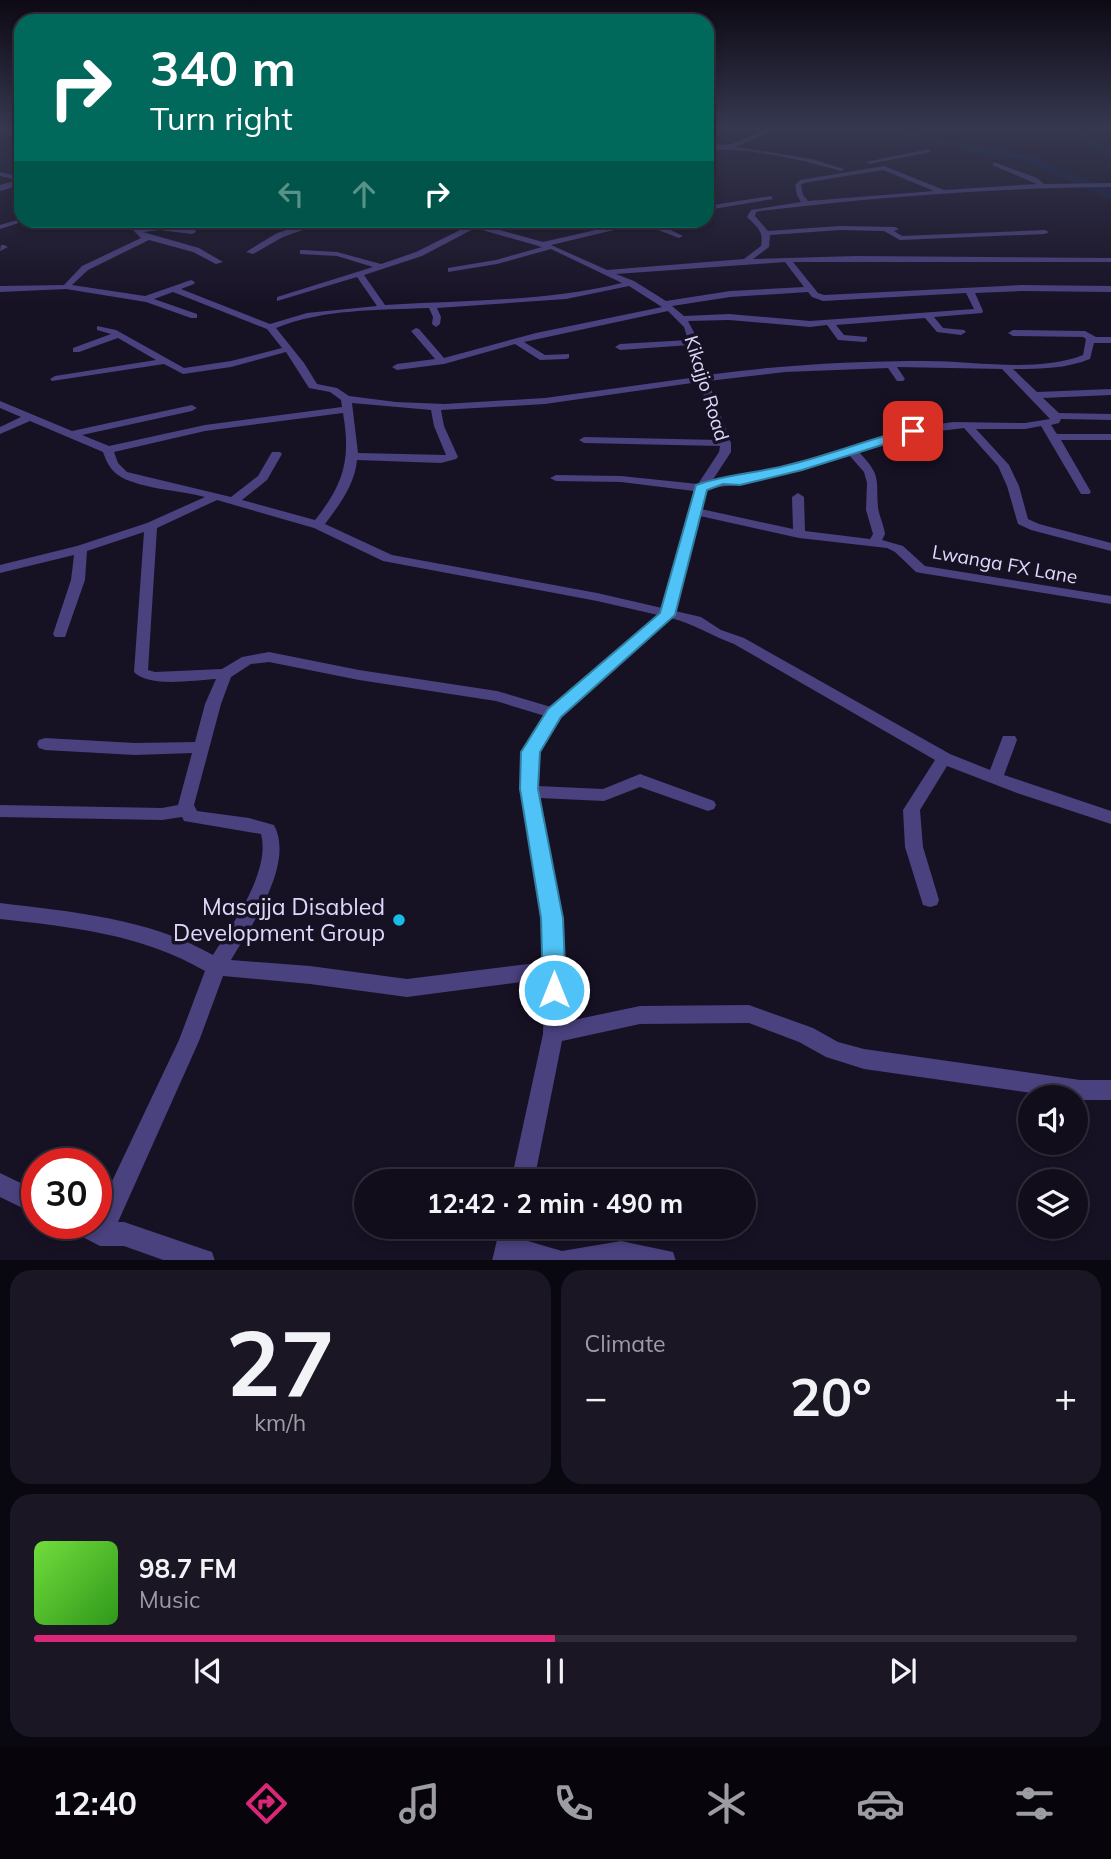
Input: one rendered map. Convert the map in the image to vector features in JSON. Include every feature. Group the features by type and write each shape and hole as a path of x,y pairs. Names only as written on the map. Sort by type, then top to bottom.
{"street":[{"path":"799,186 800,195 806,203"},
{"path":"928,186 943,192"},
{"path":"768,233 751,214 759,209 943,192 1083,186"},
{"path":"714,207 770,198 785,205"},
{"path":"137,231 160,228 192,232"},
{"path":"250,252 280,235 302,228"},
{"path":"279,299 419,254 467,228"},
{"name":"Kikajjo Road","path":"492,228 547,245 631,284 668,306 683,319 694,342 703,381 726,443 725,452 701,488 667,615"},
{"path":"451,270 497,262 547,245 615,228"},
{"path":"660,228 679,236"},
{"path":"768,233 840,228 912,229"},
{"path":"886,229 900,238 1045,232"},
{"path":"137,231 147,238 196,250 219,262"},
{"path":"747,259 765,247 768,233"},
{"path":"66,287 85,268 147,238"},
{"path":"303,252 337,254 380,266"},
{"path":"606,272 747,259 933,257 1111,260"},
{"path":"787,260 819,297 833,299 1021,288 1111,289"},
{"path":"359,274 383,308"},
{"path":"146,299 191,282"},
{"path":"270,327 300,316 383,308 565,300 631,284"},
{"path":"0,289 66,287 146,299 194,316"},
{"path":"173,289 270,327 313,386 333,390 347,404 353,456 349,478 340,498 318,525"},
{"path":"397,367 441,361 730,293 810,289"},
{"path":"462,291 465,304"},
{"path":"683,319 713,317 795,324 979,311 970,292"},
{"path":"432,305 437,317 436,324"},
{"path":"927,314 940,330 961,332"},
{"path":"829,322 841,338 864,339"},
{"path":"100,328 183,370 232,364 288,349"},
{"path":"416,331 441,361"},
{"path":"1013,333 1085,334 1093,339 1111,340"},
{"path":"76,349 118,335"},
{"path":"0,404 108,450 205,428 347,404 481,408 703,381 742,373 938,363 1004,366 1068,364 1082,360 1089,353 1088,342 1093,339"},
{"path":"518,342 542,358 566,356"},
{"path":"620,347 694,342"},
{"path":"55,379 167,361"},
{"path":"890,365 900,379"},
{"path":"1004,366 1056,415 1111,417"},
{"path":"1036,395 1111,392"},
{"path":"353,456 441,460 452,457 439,426 435,406"},
{"path":"72,434 192,408"},
{"path":"556,478 621,479 701,488 722,481 740,481 798,467 913,431 967,425 1045,424 1055,421 1056,415"},
{"path":"0,431 29,417"},
{"path":"1045,424 1085,492"},
{"path":"967,425 1003,465 1013,486 1022,521 1035,527 1111,547"},
{"path":"1054,437 1111,437"},
{"path":"584,440 726,443"},
{"path":"108,450 113,464 123,474 140,480 190,489 318,525 388,558 585,595 696,620 716,633 739,641 944,758 1111,818"},
{"path":"852,451 870,471 873,483 872,510 879,534 874,543"},
{"path":"232,502 264,478 276,454"},
{"path":"0,569 81,549 151,526 215,496"},
{"path":"798,497 799,534"},
{"name":"Lwanga FX Lane","path":"695,511 799,534 874,543 899,549 921,569 1111,600"},
{"path":"151,526 141,672 154,677 225,674 247,660 269,657 359,675 497,696 554,713"},
{"path":"60,634 78,580 81,549"},
{"path":"525,1169 553,1034 555,969 552,918 530,792 530,752 554,713 667,615"},
{"path":"112,1186 188,1041 216,967 251,906 271,861 272,845 268,830 244,822 214,821 190,816 188,809 189,787 199,747 225,674"},
{"path":"995,778 1009,740"},
{"path":"45,744 135,749 199,747"},
{"path":"930,900 914,847 911,810 944,758"},
{"path":"530,792 604,795 639,780 708,805"},
{"path":"0,811 162,814 188,809"},
{"path":"0,911 68,919 138,932 216,967 310,975 407,988 555,969"},
{"path":"553,1034 640,1014 749,1014 806,1035 833,1050 863,1059 1080,1090 1111,1090"},
{"path":"0,1185 21,1195"},
{"path":"112,1232 201,1260"},
{"path":"508,1245 555,1260"},
{"path":"574,1260 621,1253 659,1260"}],"waterway":[{"path":"1089,186 1111,195"}],"place":[{"name":"Masajja Disabled Development Group","path":"399,920"}],"route":[{"path":"554,990 552,918 529,789 530,752 554,713 667,615 701,488 722,481 740,481 798,467 913,431"}]}
